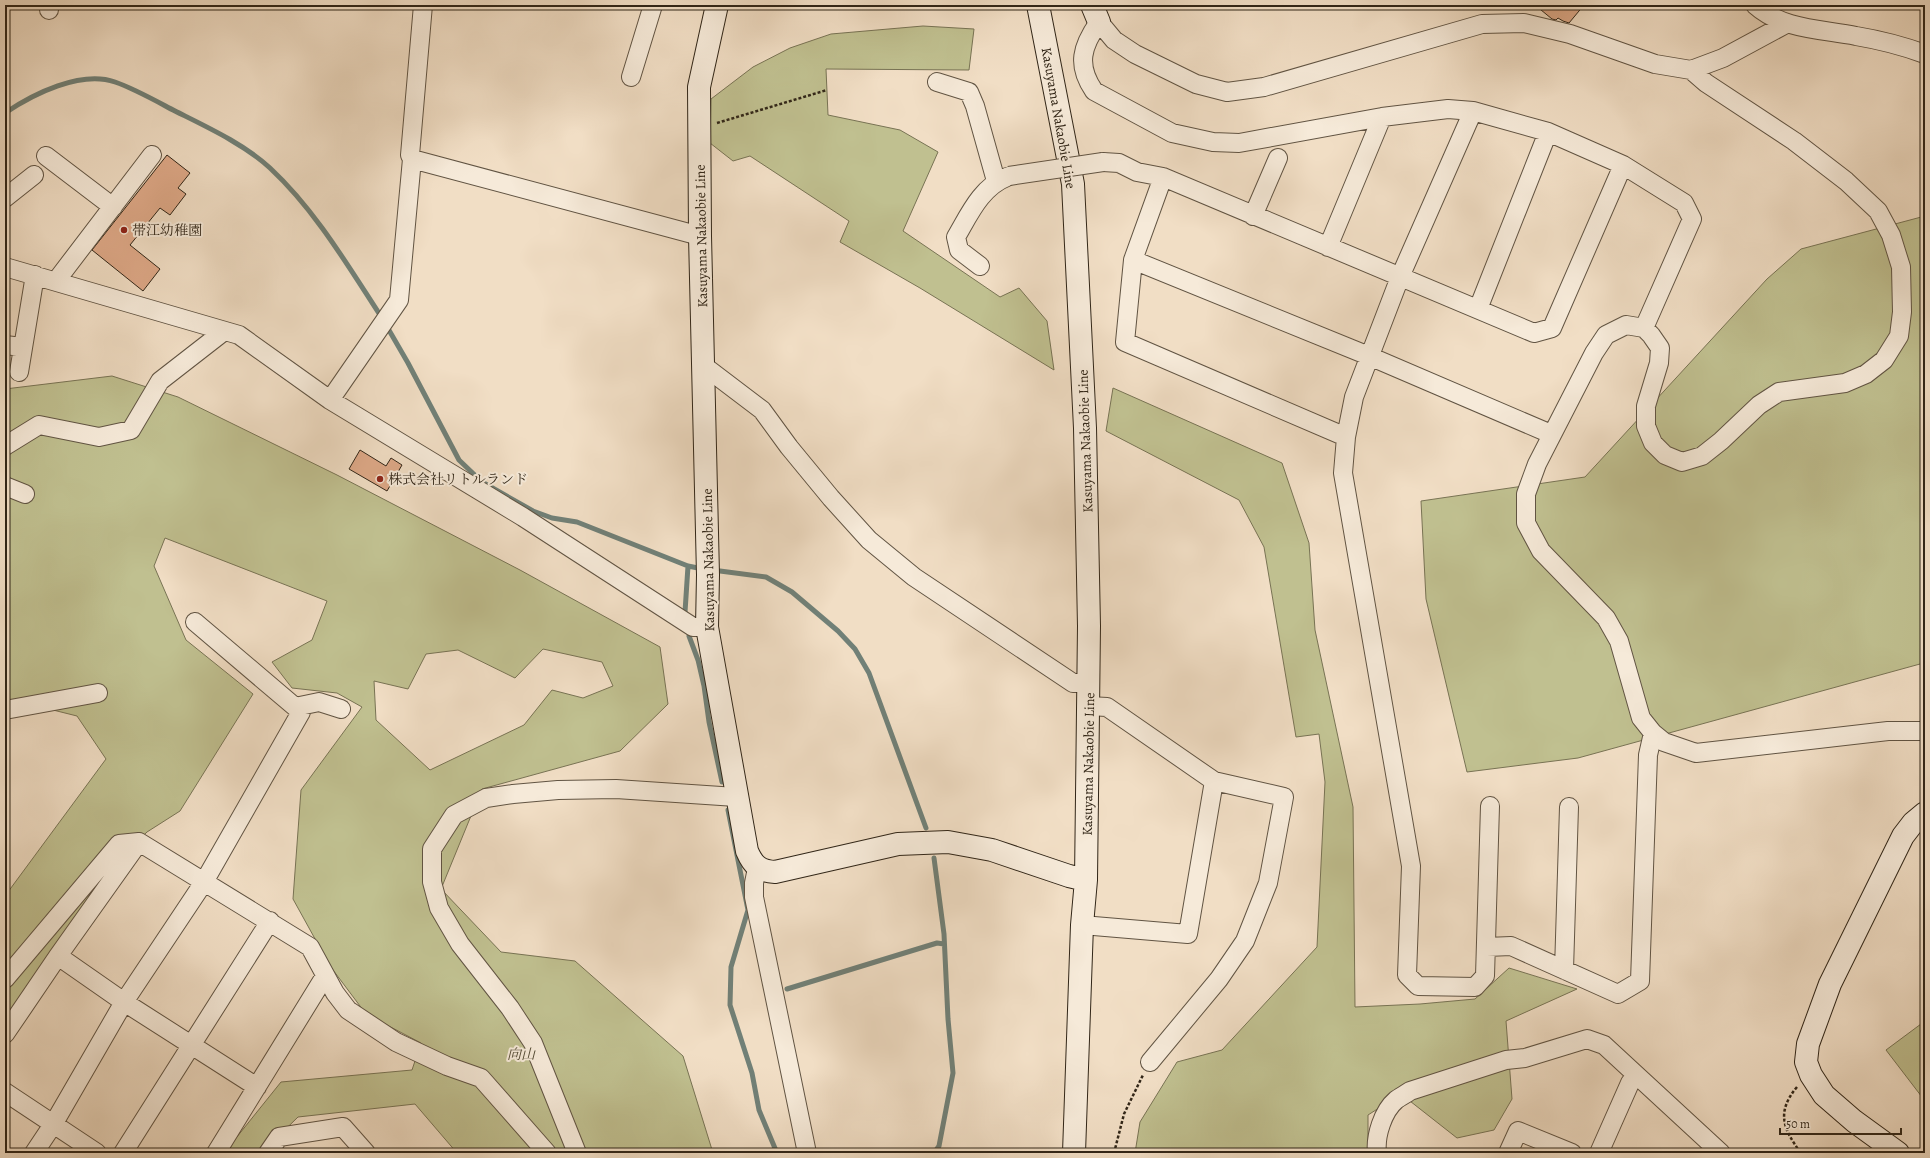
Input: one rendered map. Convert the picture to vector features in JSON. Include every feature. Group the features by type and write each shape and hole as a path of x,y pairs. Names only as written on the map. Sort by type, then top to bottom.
{"main road":[{"name":"Kasuyama Nakaobie Line","path":"717,5 699,87 700,236 708,575 707,627 736,797 747,851 757,868"},
{"name":"Kasuyama Nakaobie Line","path":"1038,5 1073,184 1086,428 1090,626 1088,683 1089,706 1086,880 1082,925 1074,1153"},
{"path":"1898,1153 1854,1121 1824,1095 1811,1075 1806,1062 1808,1044 1830,984 1903,836 1913,823 1925,813"},
{"path":"757,868 775,872 898,844 948,842 992,850 1069,876 1086,880"}],"street":[{"path":"330,400 399,300 412,159 410,155 423,5"},
{"path":"631,77 653,5"},
{"path":"1755,5 1770,17 1786,24 1865,37 1925,54"},
{"path":"1095,13 1114,40 1135,54 1196,84 1227,92 1264,88 1482,24 1524,23 1570,34 1655,64 1691,70 1723,58 1786,24"},
{"path":"1095,13 1082,63 1085,79 1094,91 1172,133 1213,142 1239,143 1382,117 1448,109 1473,111 1548,132 1623,165 1684,203 1692,219 1644,328"},
{"path":"1691,70 1706,83 1794,141 1846,180 1878,211 1891,236 1901,267 1902,312 1899,336 1884,360 1866,374 1845,382 1779,392 1759,405 1721,441 1702,456 1682,462 1665,455 1653,443 1646,426 1646,406 1659,363 1660,348 1644,328 1626,325 1606,335 1594,353 1551,434 1537,464 1526,494 1526,524 1541,551 1606,618 1618,641 1641,718 1664,742 1696,753 1888,731 1925,731"},
{"path":"937,82 969,92 1002,179"},
{"path":"1473,111 1400,277 1354,397 1346,437 1343,473 1411,866 1407,975 1418,986 1474,987 1485,976 1490,806"},
{"path":"1328,247 1382,117"},
{"path":"1478,309 1548,132"},
{"path":"56,281 152,155"},
{"path":"46,156 113,207"},
{"path":"1253,216 1278,158"},
{"path":"412,159 700,236"},
{"path":"980,266 958,250 956,237 977,203 1002,179 1103,162 1119,163 1137,172 1162,178 1534,333 1552,328 1623,165"},
{"path":"5,198 34,175"},
{"path":"1162,178 1133,260 1125,342 1346,437"},
{"path":"1133,260 1369,356 1551,434"},
{"path":"5,267 223,332 239,335 330,400 523,517 693,627 707,627"},
{"path":"18,372 13,346 35,275"},
{"path":"5,446 39,425 99,437 132,430 160,381 223,332"},
{"path":"704,366 762,410 789,447 831,498 869,540 914,578 1073,683 1088,683"},
{"path":"5,486 25,494"},
{"path":"34,1153 54,1123 124,1002 204,882 301,712 195,622"},
{"path":"5,710 98,693"},
{"path":"295,707 319,702 341,709"},
{"path":"1089,706 1107,708 1214,781 1284,797 1268,883 1245,941 1219,979 1150,1062"},
{"path":"1487,947 1511,946 1618,994 1640,981 1648,755 1654,733"},
{"path":"1082,925 1188,934 1214,781"},
{"path":"577,1153 533,1044 510,1008 460,944 439,908 432,882 432,849 454,815 486,798 558,790 616,789 736,797"},
{"path":"1564,970 1569,807"},
{"path":"5,1034 139,842"},
{"path":"5,979 119,844 139,842 310,947 325,976 348,1010 396,1042 447,1066 481,1078 547,1153"},
{"path":"757,868 754,883 754,897 807,1153"},
{"path":"123,1153 270,922"},
{"path":"58,956 124,1002 257,1087"},
{"path":"216,1153 325,976"},
{"path":"1377,1153 1376,1145 1381,1124 1388,1110 1396,1100 1410,1092 1506,1060 1525,1058 1587,1040 1604,1045 1636,1075 1704,1147 1721,1153"},
{"path":"1599,1153 1630,1083 1636,1075"},
{"path":"5,1092 98,1153"},
{"path":"268,1153 279,1137 343,1127 366,1153"},
{"path":"1508,1153 1518,1131 1572,1153"}],"path":[{"path":"700,129 827,90"},
{"path":"1114,1153 1124,1114 1150,1062"},
{"path":"1802,1153 1790,1137 1783,1111 1788,1098 1802,1081 1811,1075"}],"green space":[{"path":"923,26 974,29 969,70 826,69 828,115 900,130 938,152 903,231 1000,297 1019,288 1047,321 1054,370 920,288 840,242 849,221 750,156 733,161 710,143 711,99 753,67 790,48 831,34"},
{"path":"1925,216 1925,666 1920,664 1578,758 1467,772 1426,599 1421,501 1585,477 1767,279 1801,249"},
{"name":"向山","path":"112,376 178,397 337,475 520,570 660,647 668,704 620,751 482,789 441,889 501,952 575,961 683,1056 713,1153 457,1153 415,1104 298,1117 261,1153 224,1153 281,1082 412,1070 421,1043 366,1014 330,966 293,899 301,790 362,707 337,693 292,688 272,662 312,640 327,601 165,538 154,566 186,640 253,694 180,811 147,832 122,856 5,1024 5,896 106,759 77,716 5,698 5,389","holes":["543,649 602,662 613,686 583,698 552,690 524,725 430,770 376,720 374,681 408,689 426,654 458,650 515,678"]},
{"path":"1113,388 1282,463 1309,543 1315,630 1353,807 1355,1007 1420,1004 1475,999 1509,968 1577,989 1506,1021 1512,1099 1494,1130 1457,1138 1401,1094 1368,1115 1368,1153 1135,1153 1140,1122 1177,1062 1222,1050 1317,947 1325,782 1319,734 1296,737 1264,547 1239,500 1106,431"},
{"path":"1925,1021 1925,1101 1886,1050"}],"building":[{"path":"1535,5 1584,5 1569,23 1558,18 1556,20 1552,19"},
{"name":"帯江幼稚園","path":"167,155 190,173 178,188 186,194 170,215 160,208 130,245 160,269 143,291 92,250"},
{"name":"株式会社リトルランド","path":"360,450 386,466 391,458 402,465 387,491 349,469"}],"waterway":[{"path":"5,113 29,98 58,86 87,79 102,79 123,85 225,136 260,159 302,202 344,259 382,318"},
{"path":"386,325 408,363 459,460 482,482 533,511 552,518 577,522 688,566 698,568"},
{"path":"685,612 688,566"},
{"path":"720,571 766,577 792,592 838,631 855,649 869,673 926,828"},
{"path":"689,636 698,660 704,686 709,722 722,782"},
{"path":"728,810 748,910 731,967 730,1005 752,1073 759,1110 777,1153"},
{"path":"934,858 944,934 948,1019 953,1073 939,1146 934,1153"},
{"path":"787,989 937,943 944,944"}],"place":[{"name":"帯江幼稚園","path":"124,230"},
{"name":"株式会社リトルランド","path":"380,479"}]}
